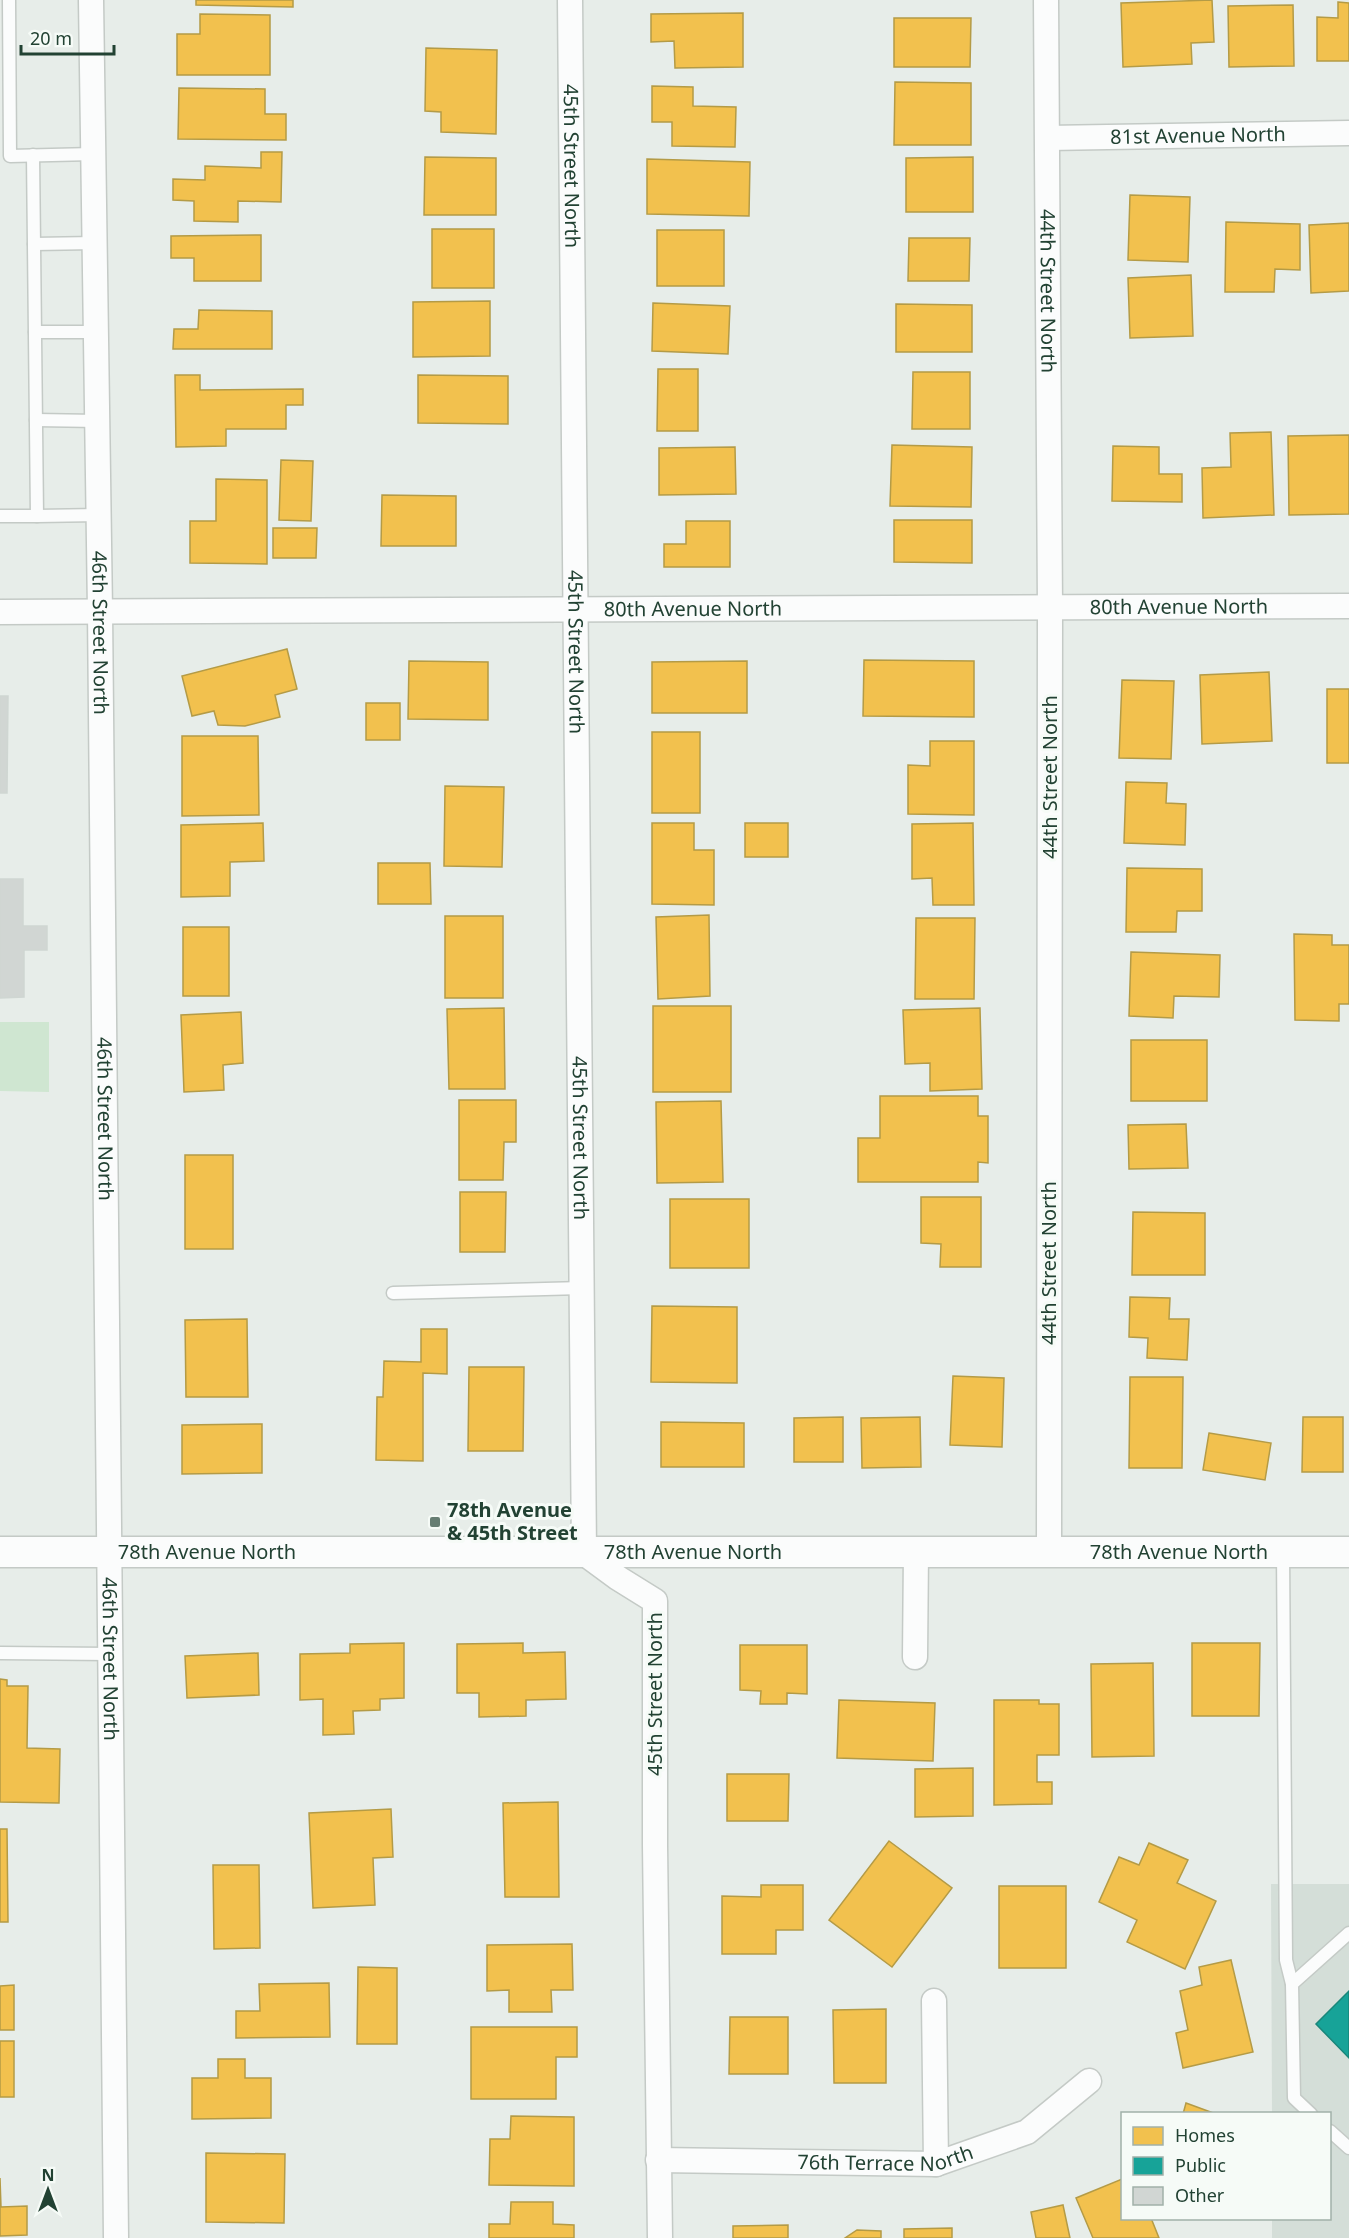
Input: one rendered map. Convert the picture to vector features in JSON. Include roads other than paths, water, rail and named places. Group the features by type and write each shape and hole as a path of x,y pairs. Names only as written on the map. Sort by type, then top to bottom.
{"street":[{"name":"46th Street North","path":"91,0 98,422 116,2238"},
{"name":"45th Street North","path":"570,0 584,1553 618,1578 655,1600 660,2238"},
{"name":"44th Street North","path":"1046,0 1050,608 1049,1553"},
{"name":"81st Avenue North","path":"1048,138 1349,133"},
{"name":"80th Avenue North","path":"0,612 575,612 1349,606"},
{"name":"78th Avenue North","path":"0,1552 1349,1552"},
{"path":"915,1657 916,1552"},
{"path":"934,2001 936,2164"},
{"name":"76th Terrace North","path":"658,2160 936,2164 1027,2132 1089,2081"}],"lane":[{"path":"9,0 5,67 5,156 93,154"},
{"path":"33,155 37,516"},
{"path":"34,244 95,243"},
{"path":"35,332 96,332"},
{"path":"36,420 98,422"},
{"path":"0,516 99,515"},
{"path":"393,1293 582,1288"},
{"path":"1283,1552 1286,1960 1292,1984 1294,2098 1309,2112"},
{"path":"0,1653 110,1654"},
{"path":"1292,1984 1349,1934"},
{"path":"1331,2133 1349,2148"}],"place":[{"name":"78th Avenue & 45th Street","path":"435,1522"}]}
